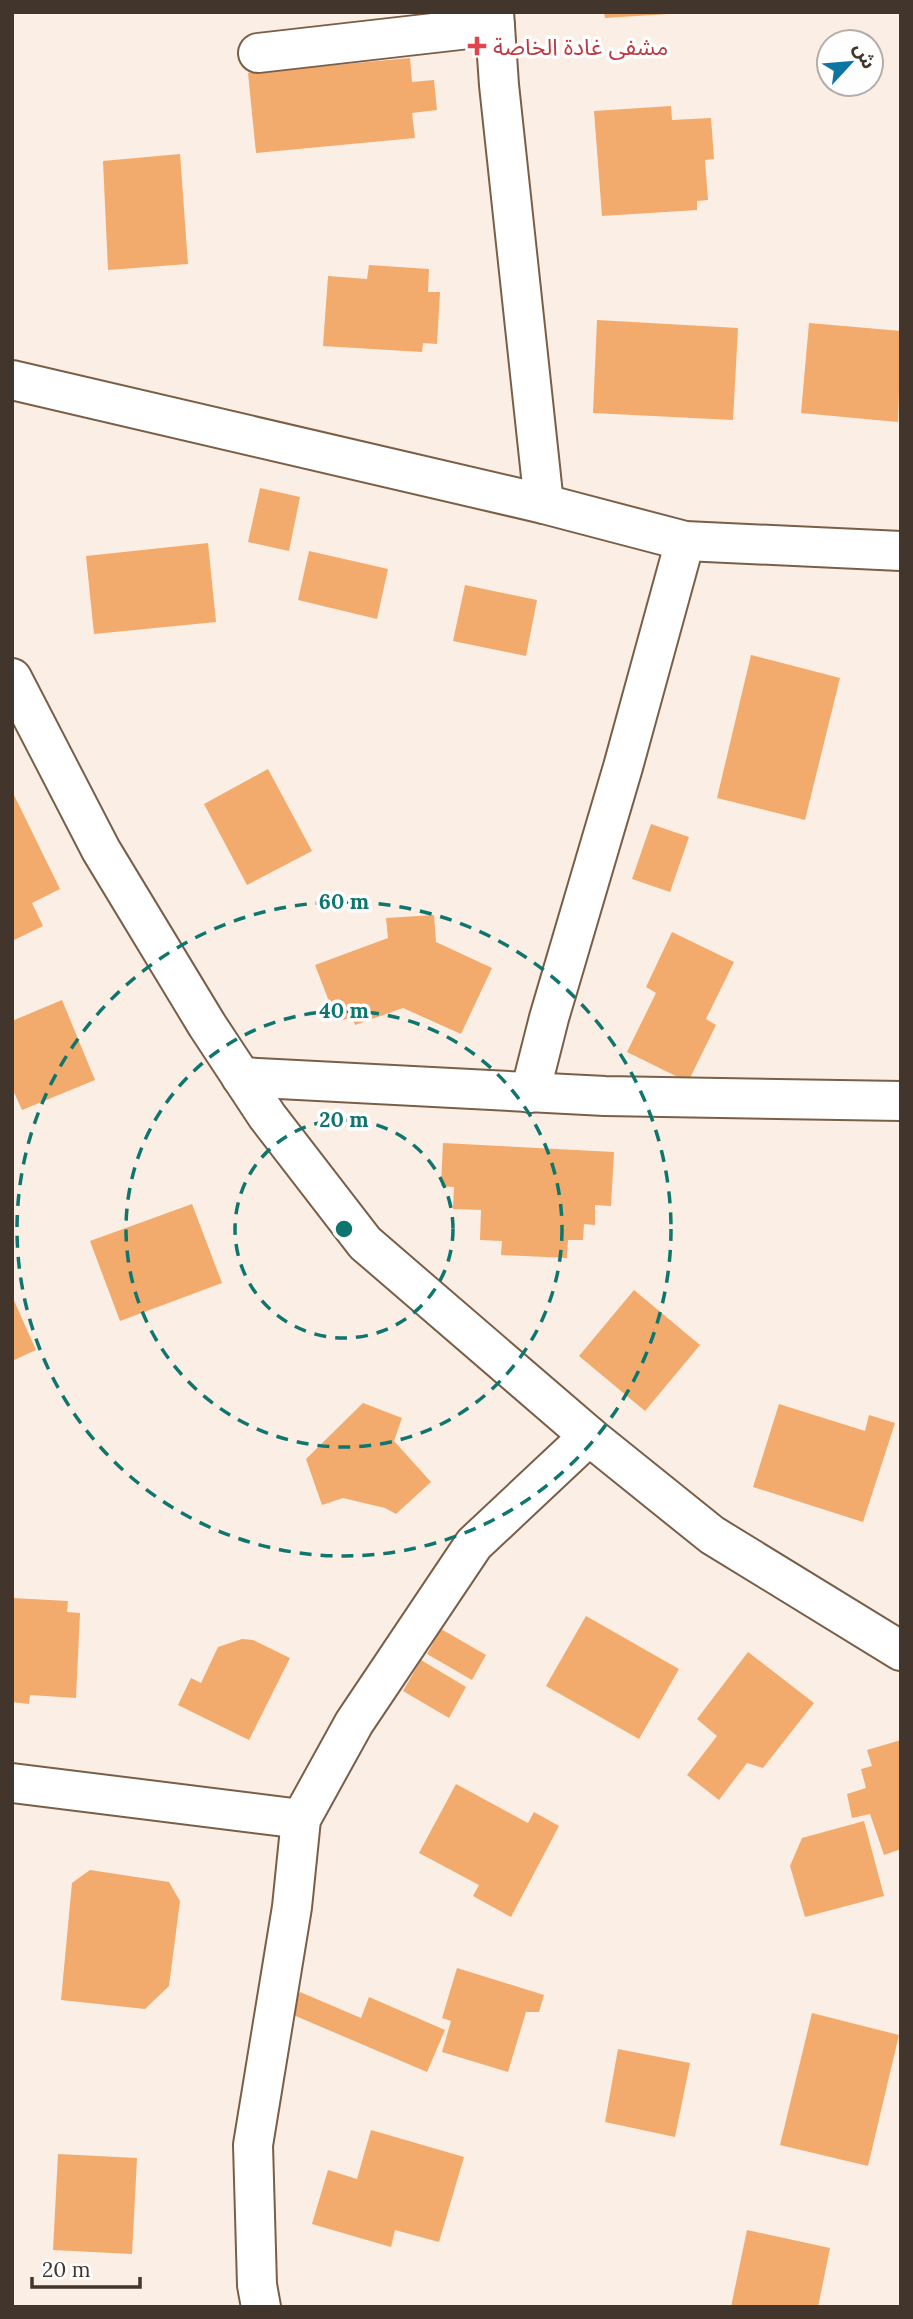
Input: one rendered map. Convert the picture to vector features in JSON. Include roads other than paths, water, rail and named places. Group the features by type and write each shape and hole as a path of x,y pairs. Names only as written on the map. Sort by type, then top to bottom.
{"street":[{"path":"258,53 495,19 525,338 544,504"},
{"path":"12,380 544,504 685,541 901,551"},
{"path":"530,1093 685,541"},
{"path":"12,678 101,850 242,1077 267,1116 365,1243 589,1436 712,1535 901,1651"},
{"path":"242,1077 530,1093 901,1101"},
{"path":"261,2307 257,2285 253,2146 292,1907 300,1819 354,1723 474,1544 589,1436"},
{"path":"12,1783 300,1819"}],"place":[{"name":"مشفى غادة الخاصة","path":"477,46"}]}
